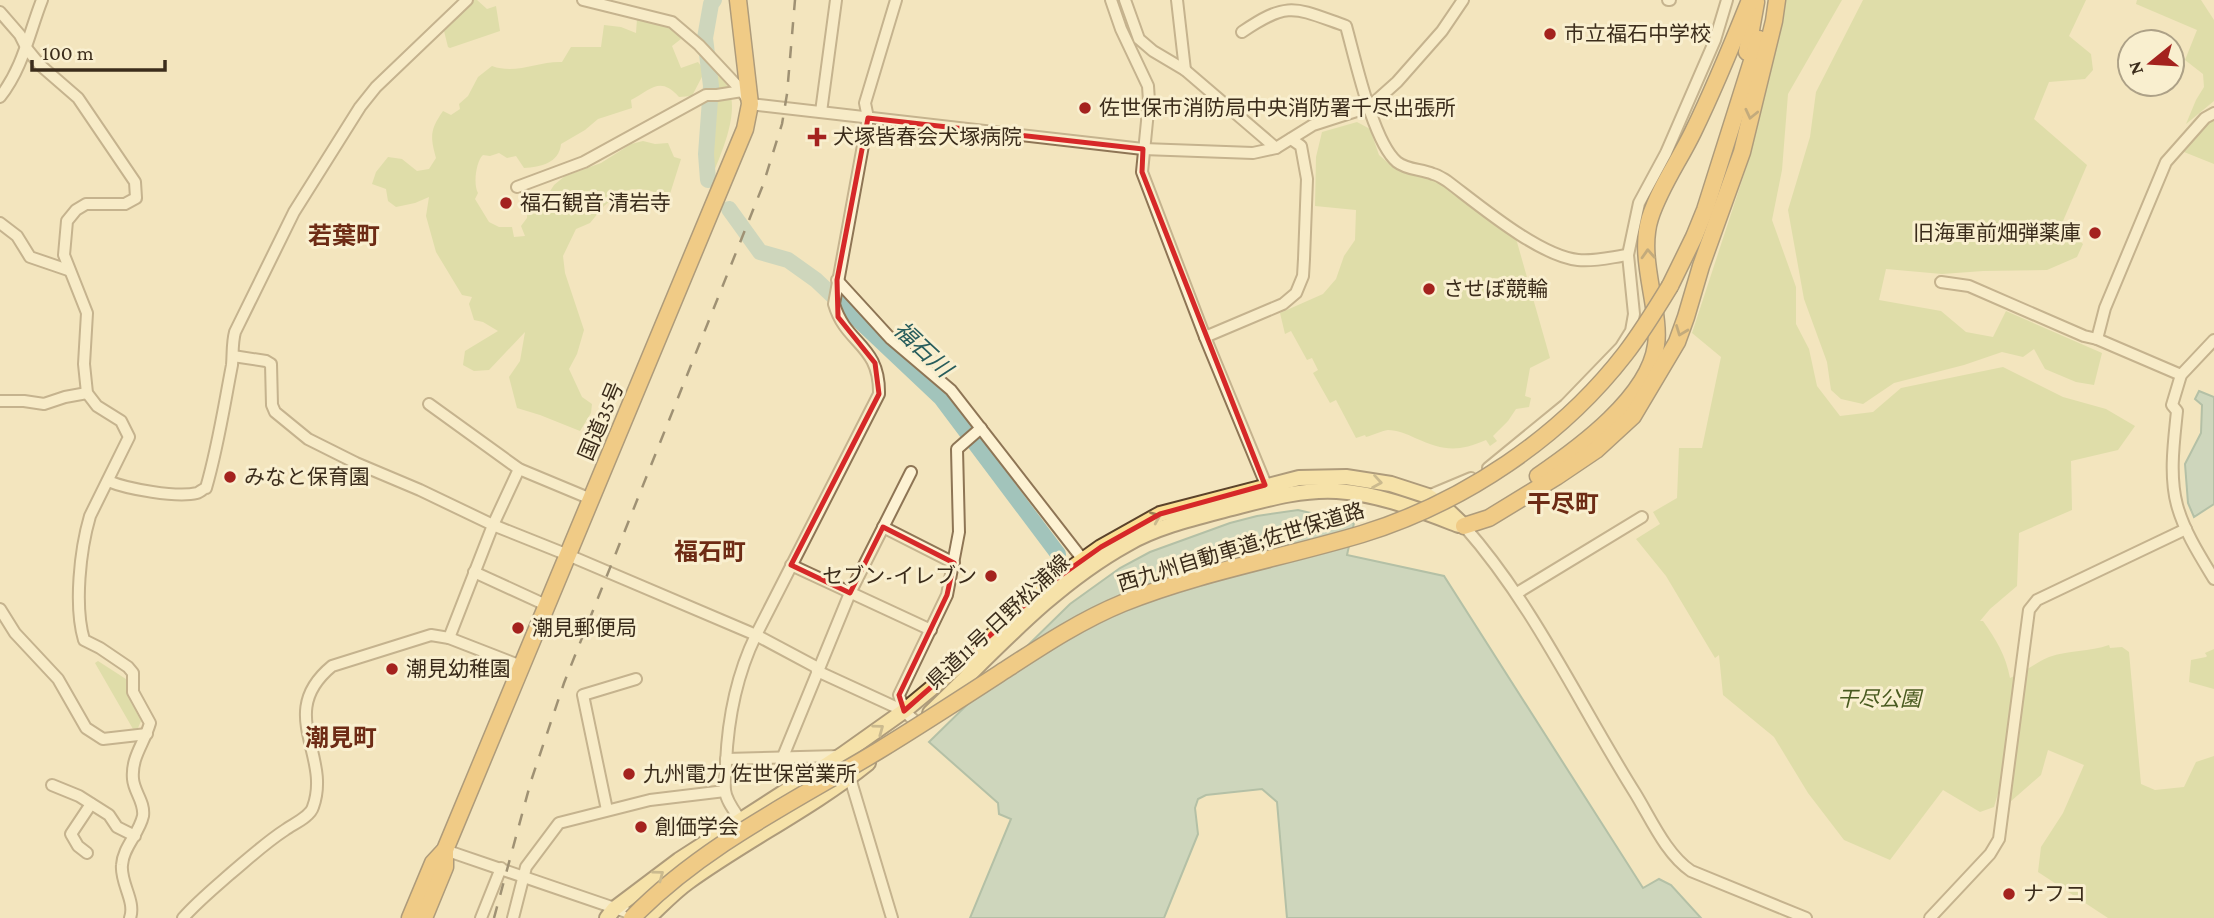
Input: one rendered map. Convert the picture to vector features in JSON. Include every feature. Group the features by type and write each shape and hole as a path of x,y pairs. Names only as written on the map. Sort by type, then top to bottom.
{"highway":[{"name":"国道35号","path":"410,918 433,863 445,850 745,128 746,97 738,0"},
{"path":"1464,526 1481,509 1531,481 1588,438 1627,401 1645,377 1656,346 1656,323 1647,258 1649,219 1663,184 1714,90 1750,0"},
{"name":"西九州自動車道;佐世保道路","path":"1736,110 1757,0"},
{"name":"西九州自動車道;佐世保道路","path":"632,918 650,900 719,845 877,751 1078,625 1120,604 1167,587 1365,533 1440,503 1524,451 1587,396 1630,348 1670,286 1695,237 1717,177 1771,0"},
{"path":"1464,526 1489,518 1596,450 1633,416 1658,375 1682,330 1742,152 1777,0"},
{"name":"国道35号","path":"424,918 445,867 445,850"}],"main road":[{"name":"県道11号 日野松浦線","path":"610,914 679,860 842,755 904,711 968,658 1046,586 1129,542 1298,478 1346,477 1391,484 1429,496 1464,526"},
{"name":"県道11号 日野松浦線","path":"1268,491 1364,495 1395,502 1464,526"},
{"name":"県道11号 日野松浦線","path":"646,918 686,884 753,838 850,778 918,724 1085,563"}],"street":[{"path":"0,97 27,49 42,0"},
{"path":"108,481 122,487 160,493 197,493 206,488 220,431 235,332 294,212 360,107 376,87 467,0"},
{"path":"583,0 672,22 699,45 746,97"},
{"path":"821,112 836,0"},
{"path":"753,838 725,791 729,724 735,691 756,635 879,394 875,363 838,317 834,304 869,118 865,103 896,0"},
{"path":"1111,0 1121,29 1148,86 1142,172 1268,491"},
{"path":"1125,0 1139,39 1153,51 1185,70 1276,148"},
{"path":"1177,0 1185,70"},
{"path":"517,187 584,162 711,95 746,97 821,112 1143,149 1253,153 1276,148 1313,125 1368,107 1397,82 1442,30 1463,0"},
{"path":"1429,496 1482,472 1516,447 1565,405 1620,347 1631,331 1633,314 1628,255 1639,203 1666,153 1715,40 1727,0"},
{"path":"1242,32 1275,12 1293,8 1346,26 1368,107 1387,149 1397,162 1408,168 1432,173 1447,181 1531,241 1556,254 1578,260 1628,255"},
{"path":"0,12 20,35 40,65 78,98 135,182 136,198 125,204 86,204 76,211 67,221 64,255 87,313 84,365 87,393 97,406 121,422 129,437 102,488 86,529 79,593 79,624 84,640 100,648 133,673 133,692 150,723 133,761 133,783 143,804 143,814 123,858 121,870 128,891 132,914 130,918"},
{"path":"2098,339 2105,308 2166,162 2205,118 2214,113"},
{"path":"1205,337 1283,304 1296,293 1304,268 1307,179 1301,146 1291,139"},
{"path":"0,223 17,236 30,257 68,270"},
{"path":"837,280 891,339 951,390 979,430 1085,563"},
{"path":"1941,282 1969,286 2181,374"},
{"path":"2214,340 2181,374 2172,405 2177,411 2173,467 2176,504 2186,529 2214,579"},
{"path":"233,356 271,363 272,405 275,412 308,439 493,525 756,635 816,667 817,671 904,711 918,724"},
{"path":"0,401 44,404 87,393"},
{"path":"429,404 519,469 591,499"},
{"path":"904,711 899,695 947,595 954,563 959,532 957,449 979,430"},
{"path":"449,638 493,525 519,469"},
{"path":"782,759 850,593 911,472"},
{"path":"1517,593 1642,517"},
{"path":"1464,526 1492,558 1517,593 1611,755 1670,849 1683,865 1691,871 1806,918"},
{"path":"883,527 954,563"},
{"path":"1930,918 1990,854 1999,839 2029,610 2037,600 2186,529"},
{"path":"792,565 931,630"},
{"path":"474,572 545,605"},
{"path":"0,609 15,633 58,679 86,728 103,739 147,734"},
{"path":"183,918 209,892 272,839 312,811 317,783 305,714 319,677 332,666 431,635 449,638 521,666"},
{"path":"607,810 583,695 636,680"},
{"path":"726,759 842,755"},
{"path":"850,778 892,918"},
{"path":"52,785 79,796 109,815 117,827 135,836"},
{"path":"513,918 526,867 559,823 650,800 725,791"},
{"path":"87,853 78,846 71,834 91,804"},
{"path":"445,850 501,868 610,914 646,918"},
{"path":"481,918 501,868"}],"highlighted area":[{"path":"868,118 1143,149 1142,172 1265,485 1160,514 1101,547 1046,586 904,711 899,695 947,595 954,563 883,527 850,593 791,565 879,394 875,363 838,317 837,280"}],"green space":[{"path":"471,0 477,0 487,9 496,6 500,31 450,48 444,31"},
{"name":"干尽公園","path":"1785,0 1842,0 1788,94 1782,170 1772,220 1796,287 1796,324 1809,349 1817,386 1840,416 1873,412 1901,388 2003,367 2063,397 2106,409 2135,426 2118,450 2071,461 2072,510 2019,533 2017,586 1980,621 1983,621 2000,648 2010,678 2056,655 2109,645 2110,648 2122,647 2129,652 2141,784 2155,790 2184,787 2196,762 2214,756 2214,918 2108,918 2038,872 2041,847 2063,813 2084,765 2048,750 2041,775 2010,802 2012,775 1999,790 1994,807 1980,812 1943,790 1890,860 1844,840 1808,793 1774,737 1723,695 1719,655 1715,658 1666,576 1636,539 1660,524 1653,512 1677,498 1679,448 1702,448 1721,357 1692,333 1750,156"},
{"path":"1863,0 2086,0 2069,36 2091,54 2093,70 2085,79 2049,82 2034,119 2087,165 2063,221 2064,227 2083,244 2077,257 2047,270 1942,274 1886,269 1879,300 1941,311 1966,332 1993,337 2006,311 2102,353 2094,385 2076,382 2045,369 2034,349 2023,357 2002,352 1894,383 1863,404 1841,399 1831,390 1827,362 1804,299 1788,210 1810,137 1816,92"},
{"path":"2137,0 2201,0 2214,20 2214,101 2186,124 2204,87 2203,74 2186,61 2197,30 2136,4"},
{"path":"647,18 671,24 681,39 672,46 681,68 698,62 705,71 692,96 679,97 666,87 656,86 631,100 632,108 598,119 561,144 557,156 548,163 524,168 516,156 507,158 499,153 483,155 476,173 478,193 475,199 489,222 499,227 512,227 514,237 525,236 521,226 527,218 528,204 547,196 554,185 565,176 601,163 631,144 643,141 668,143 674,157 681,159 669,197 648,190 632,189 620,193 604,206 590,223 576,229 563,256 565,273 584,330 569,369 582,397 592,404 591,413 580,431 517,408 509,377 520,361 525,332 489,370 474,371 463,365 465,351 498,331 474,320 469,304 472,297 462,295 436,252 426,216 429,197 396,207 388,201 386,189 372,184 376,172 388,157 402,159 417,171 429,169 436,158 433,128 443,111 451,115 460,109 459,104 468,96 478,77 492,66 510,69 562,62 571,47 601,47 604,25 621,27 636,33 637,19"},
{"path":"715,74 725,83 731,95 732,109 726,139 711,179 708,177"},
{"path":"2214,119 2214,164 2184,152"},
{"name":"させぼ競輪","path":"1357,122 1370,129 1379,155 1394,168 1448,186 1515,235 1550,358 1530,368 1525,396 1531,398 1529,407 1516,409 1493,436 1497,441 1490,446 1486,440 1466,447 1442,447 1391,430 1356,438 1336,400 1330,403 1313,373 1318,370 1312,358 1307,360 1291,331 1285,334 1280,313 1323,294 1336,279 1344,256 1355,240 1356,210 1315,206 1316,157 1322,132"},
{"path":"2214,649 2214,689 2189,682 2191,660 2206,657 2205,653"},
{"path":"98,661 129,681 129,696 141,721 138,728 133,729 95,663"}],"water":[{"path":"2199,391 2214,397 2214,504 2194,517 2188,503 2185,464 2201,433 2202,405 2195,399"},
{"path":"1298,510 1354,523 1347,555 1444,576 1643,888 1659,879 1671,885 1701,918 1287,918 1277,802 1262,789 1206,795 1198,799 1195,808 1198,834 1164,918 970,918 1011,819 999,814 998,803 929,742 1070,604 1120,568 1150,552 1230,523"}],"waterway":[{"name":"福石川","path":"708,180 706,154 711,86 705,38 714,0"},
{"name":"福石川","path":"729,209 760,252 788,260 816,280 941,398 1058,554"}],"railway":[{"path":"494,918 531,781 564,683 763,185 782,124 795,0"}],"place":[{"name":"市立福石中学校","path":"1550,34"},
{"name":"佐世保市消防局中央消防署千尽出張所","path":"1085,108"},
{"name":"犬塚皆春会犬塚病院","path":"817,137"},
{"name":"福石観音 清岩寺","path":"506,203"},
{"name":"旧海軍前畑弾薬庫","path":"2095,233"},
{"name":"させぼ競輪","path":"1429,289"},
{"name":"みなと保育園","path":"230,477"},
{"name":"セブン-イレブン","path":"991,576"},
{"name":"潮見郵便局","path":"518,628"},
{"name":"潮見幼稚園","path":"392,669"},
{"name":"九州電力 佐世保営業所","path":"629,774"},
{"name":"創価学会","path":"641,827"},
{"name":"ナフコ","path":"2009,894"}],"district":[{"name":"若葉町","path":"344,236"},
{"name":"干尽町","path":"1563,504"},
{"name":"福石町","path":"710,552"},
{"name":"潮見町","path":"341,738"}]}
